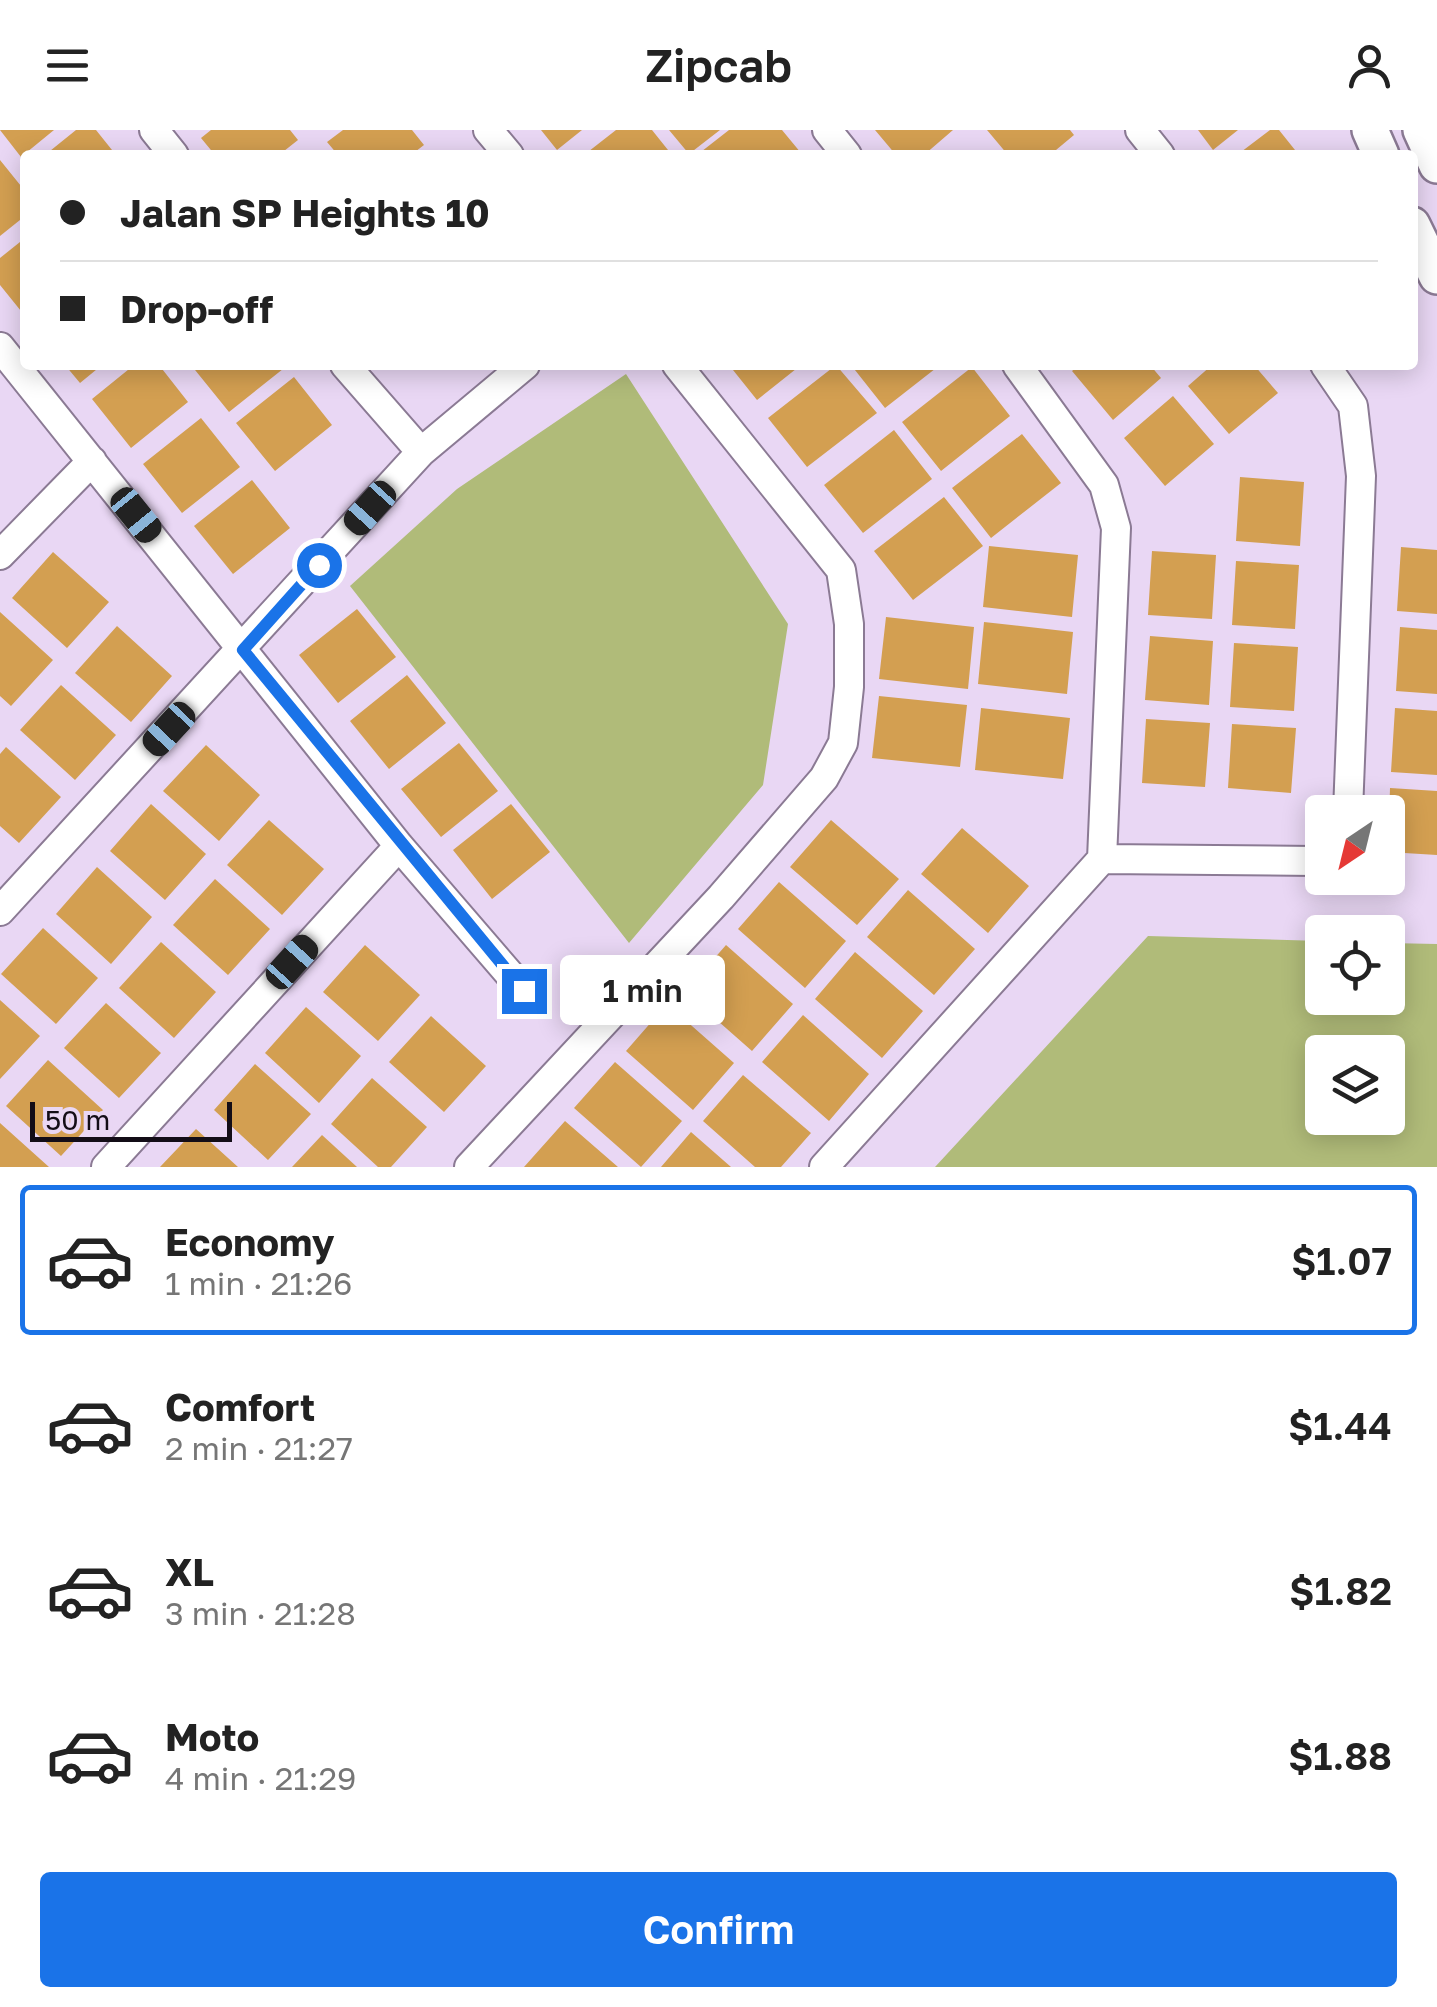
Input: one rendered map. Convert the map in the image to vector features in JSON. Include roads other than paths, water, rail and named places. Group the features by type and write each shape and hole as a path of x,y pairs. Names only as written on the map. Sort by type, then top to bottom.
{"street":[{"path":"154,130 170,150"},
{"path":"488,130 504,150"},
{"path":"827,130 843,150"},
{"path":"1140,130 1156,150"},
{"path":"1422,130 1437,164"},
{"path":"1418,238 1437,276"},
{"path":"0,346 399,846 524,991"},
{"path":"349,370 421,452"},
{"path":"0,912 421,452 519,370"},
{"path":"469,1167 721,897 824,778 843,743 849,624 841,570 681,370"},
{"path":"824,1167 1102,859 1116,528 1104,485 1057,414 1021,370"},
{"path":"1329,370 1354,406 1361,476 1349,795"},
{"path":"0,555 92,460"},
{"path":"106,1167 399,846"},
{"path":"1102,859 1305,861"}]}
